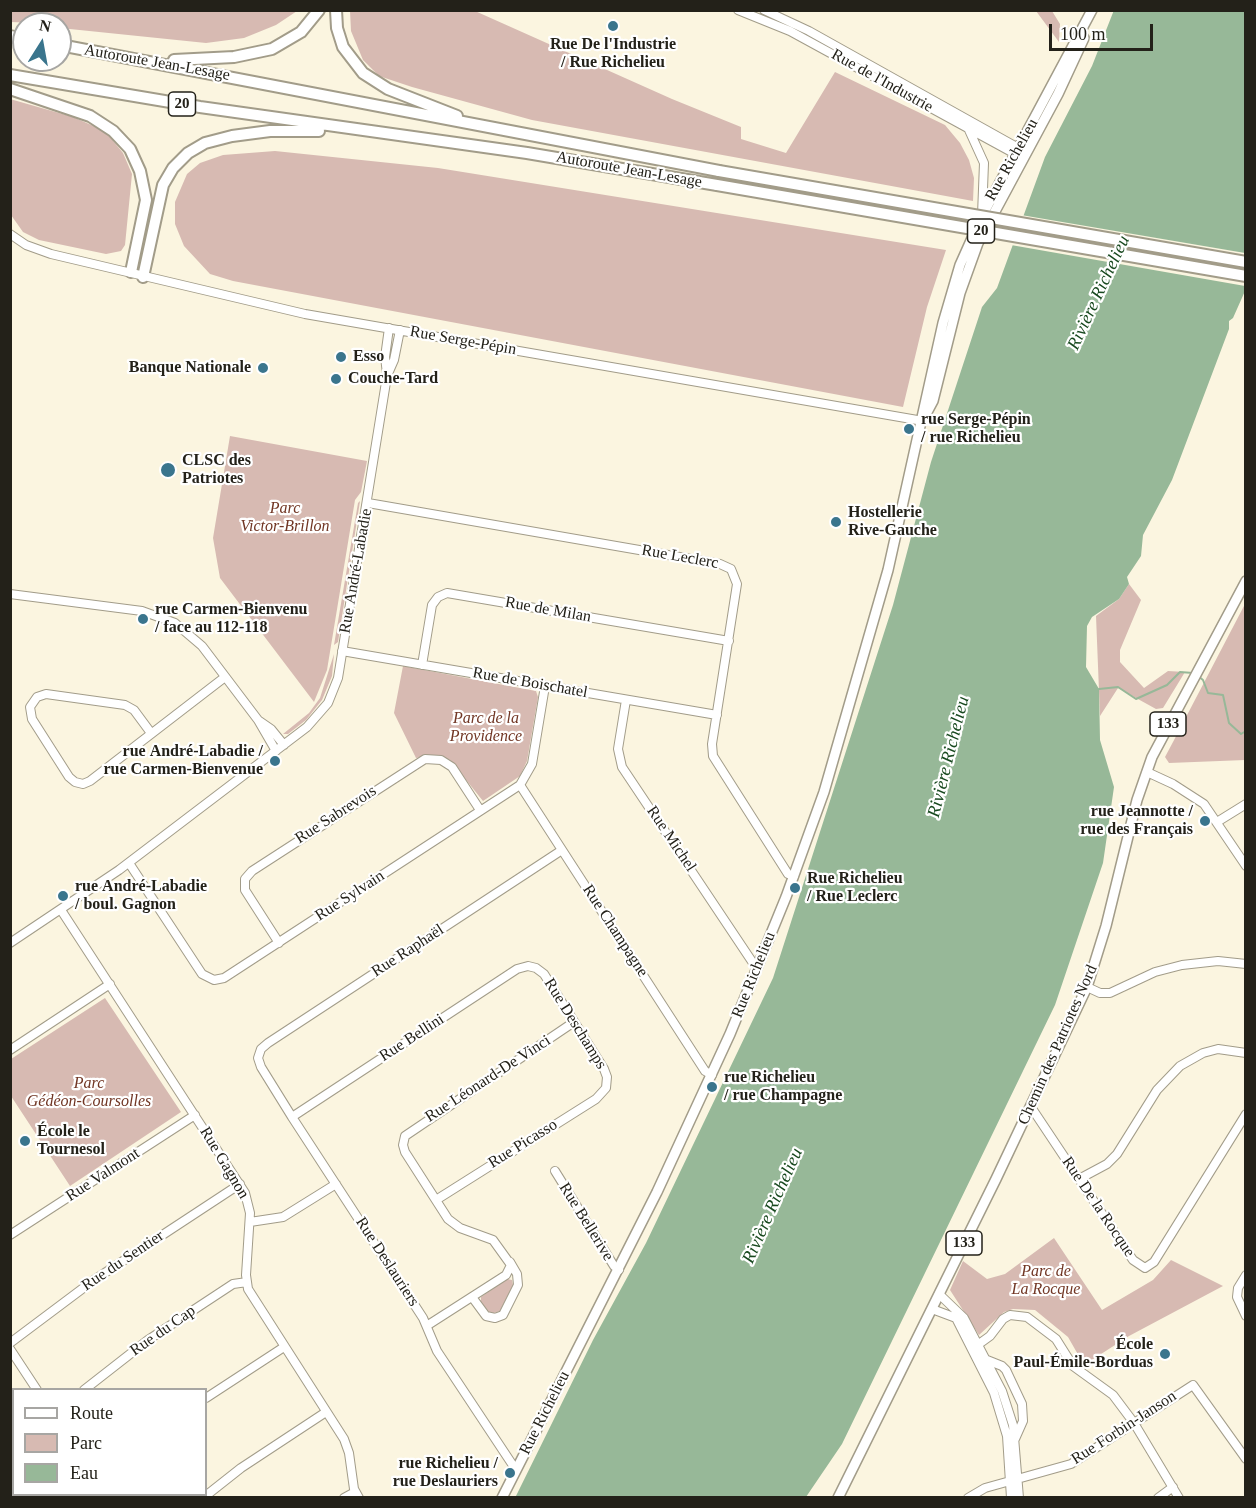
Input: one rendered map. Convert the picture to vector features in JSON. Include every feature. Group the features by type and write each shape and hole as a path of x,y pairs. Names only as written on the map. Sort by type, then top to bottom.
{"highway":[{"path":"150,61 226,58 272,49 302,32 319,10"},
{"path":"336,10 337,28 343,47 354,64 369,78 405,96 488,127"},
{"name":"Autoroute Jean-Lesage","path":"72,47 719,171 1245,262"},
{"name":"Autoroute Jean-Lesage","path":"10,75 355,130 527,153 1245,276"},
{"path":"10,89 61,104 90,116 107,127 129,149 140,171 146,200 131,272"},
{"path":"143,276 163,185 177,164 192,150 215,140 252,133 355,130"}],"main road":[{"name":"Rue Richelieu","path":"502,1497 619,1270 712,1075 794,876 824,792 882,589 923,420 923,407 951,295 967,247 982,216 1071,69 1093,10"},
{"name":"Rue Richelieu","path":"923,420 933,401 970,262 1021,153"},
{"name":"Chemin des Patriotes Nord","path":"838,1497 1031,1107 1086,987 1106,926 1134,810 1147,772 1161,738 1245,581"}],"street":[{"name":"Rue de l'Industrie","path":"738,10 790,31 969,130 1021,153"},
{"name":"Rue de l'Industrie","path":"765,10 809,31 1021,153"},
{"path":"969,130 984,163 982,216"},
{"name":"Rue Serge-Pépin","path":"10,234 38,250 305,314 923,420"},
{"name":"Rue André-Labadie","path":"10,943 129,863 284,745 315,720 328,703 336,685 368,503 387,376 385,357 389,328"},
{"name":"Rue André-Labadie","path":"387,376 394,360 400,330"},
{"name":"Rue Leclerc","path":"368,503 726,565 734,573 737,584 712,747 714,759 788,874 794,876"},
{"name":"Rue de Milan","path":"422,665 432,605 438,597 447,593 729,641"},
{"path":"10,594 159,615 190,633 258,720 276,751"},
{"name":"Rue de Boischatel","path":"342,651 717,716"},
{"path":"152,734 134,710 125,705 46,694 35,699 30,707 32,719 69,777 79,783 90,781 152,734 225,677"},
{"path":"520,785 532,764 545,686"},
{"name":"Rue Michel","path":"626,700 618,749 622,767 753,963 758,965"},
{"path":"258,720 271,729 284,745"},
{"name":"Rue Sabrevois","path":"279,943 245,890 245,879 252,871 425,759 441,760 452,767 480,810"},
{"path":"1147,772 1173,784 1204,804 1245,866"},
{"name":"Rue Sylvain","path":"129,863 201,972 209,978 224,978 520,785"},
{"name":"Rue Champagne","path":"520,785 705,1071 712,1075"},
{"path":"1217,822 1245,804"},
{"name":"Rue Raphaël","path":"258,1056 268,1043 562,850"},
{"name":"Rue Gagnon","path":"61,910 240,1184 249,1204 247,1282 252,1297 348,1446 357,1495"},
{"path":"1086,987 1100,993 1110,993 1155,972 1182,965 1218,961 1245,964"},
{"name":"Rue Deschamps","path":"533,967 543,973 606,1072 607,1086"},
{"name":"Rue Bellini","path":"292,1117 517,969 533,967"},
{"path":"10,1050 110,984"},
{"name":"Rue Léonard-De Vinci","path":"436,1200 405,1152 404,1138 411,1129 574,1022"},
{"path":"1079,1179 1107,1164 1117,1154 1157,1090 1180,1066 1203,1053 1218,1049 1245,1053"},
{"name":"Rue Deslauriers","path":"258,1056 261,1067 292,1117 428,1325 437,1351 512,1464 517,1468"},
{"name":"Rue Picasso","path":"436,1200 596,1099 607,1086"},
{"name":"Rue De la Rocque","path":"1031,1107 1133,1260 1141,1268 1149,1268 1245,1114"},
{"name":"Rue Valmont","path":"10,1235 195,1115"},
{"name":"Rue Bellerive","path":"555,1171 614,1266 619,1270"},
{"name":"Rue du Sentier","path":"10,1343 94,1280 240,1184"},
{"path":"250,1222 283,1217 336,1184"},
{"path":"436,1200 454,1224 490,1238 517,1274 518,1285 503,1315 495,1318 486,1316 472,1297"},
{"path":"428,1325 508,1273 511,1267 509,1261"},
{"path":"1245,1275 1238,1288 1237,1297 1245,1316"},
{"name":"Rue du Cap","path":"85,1388 167,1327 233,1284 247,1282"},
{"path":"939,1294 960,1311 976,1347 1004,1421 1014,1481 1019,1497"},
{"path":"932,1309 956,1318 987,1360 1009,1409 1015,1439 1014,1481 1011,1497"},
{"path":"976,1347 990,1336 1003,1319 1010,1315 1027,1317 1056,1339 1073,1366 1113,1395 1134,1423 1179,1497"},
{"path":"207,1397 284,1347"},
{"path":"10,1349 36,1388"},
{"path":"987,1360 1006,1370 1022,1404 1023,1421 1015,1439"},
{"name":"Rue Forbin-Janson","path":"968,1497 985,1488 1071,1464 1193,1384 1245,1459"},
{"path":"207,1494 241,1468 326,1412"},
{"path":"1158,1497 1173,1487"},
{"path":"344,1497 357,1495"}],"green space":[{"path":"11,10 297,10 276,25 244,38 206,43 72,29 72,12 12,12 11,22"},
{"path":"350,11 475,11 672,99 741,127 741,139 786,153 835,72 945,125 960,143 969,160 974,178 973,201 532,120 412,87 379,76 363,60 351,31"},
{"path":"1036,11 1052,11 1060,24 1059,42"},
{"path":"10,99 73,117 105,131 123,153 132,174 125,245 121,251 106,254 39,240 23,232 11,215"},
{"path":"275,151 438,168 946,250 927,307 903,407 233,281 210,274 184,246 175,224 175,202 187,174 200,163 223,155"},
{"name":"Parc Victor-Brillon","path":"230,436 367,461 361,492 355,500 327,670 314,702 220,578 213,538"},
{"path":"360,501 338,642 334,645 358,503"},
{"path":"1129,584 1141,600 1120,650 1120,662 1144,688 1168,671 1185,672 1163,708 1156,709 1118,688 1100,716 1096,616 1119,599"},
{"path":"1245,604 1245,760 1169,763 1165,757"},
{"path":"334,654 332,676 322,700 306,720 288,734 283,734 309,713 320,698"},
{"name":"Parc de la Providence","path":"403,666 536,691 538,697 527,761 520,776 483,801 450,760 436,755 416,758 394,713"},
{"name":"Parc Gédéon-Coursolles","path":"105,998 181,1112 70,1186 11,1096 11,1059"},
{"name":"Parc de La Rocque","path":"1054,1238 1102,1310 1153,1280 1171,1260 1223,1286 1129,1336 1084,1365 1068,1337 1035,1310 1013,1309 1004,1312 979,1335 950,1290 963,1261 987,1279 1005,1274"},
{"path":"507,1279 512,1280 513,1285 500,1311 491,1314 481,1303 481,1297"}],"water":[{"name":"Rivière Richelieu","path":"1114,10 1245,11 1245,291 1233,318 1229,321 1229,329 1172,480 1143,535 1141,556 1127,577 1129,584 1119,599 1092,617 1087,626 1086,667 1099,689 1100,740 1114,787 1103,863 1055,1005 842,1444 806,1497 515,1498 593,1340 646,1243 773,978 893,605 931,462 982,307 997,288 1045,157 1092,66"}],"pier":[{"path":"1021,215 1245,253 1245,286 1011,245"}],"waterway":[{"path":"1099,689 1118,687 1136,699 1167,685 1180,672 1193,673"},
{"path":"1198,676 1203,680 1208,693 1223,695 1229,723 1241,734 1246,731"}],"place":[{"name":"Rue De l'Industrie / Rue Richelieu","path":"613,26"},
{"name":"Esso","path":"341,357"},
{"name":"Banque Nationale","path":"263,368"},
{"name":"Couche-Tard","path":"336,379"},
{"name":"rue Serge-Pépin / rue Richelieu","path":"909,429"},
{"name":"CLSC des Patriotes","path":"168,470"},
{"name":"Hostellerie Rive-Gauche","path":"836,522"},
{"name":"rue Carmen-Bienvenu / face au 112-118","path":"143,619"},
{"name":"rue André-Labadie / rue Carmen-Bienvenue","path":"275,761"},
{"name":"rue Jeannotte / rue des Français","path":"1205,821"},
{"name":"Rue Richelieu / Rue Leclerc","path":"795,888"},
{"name":"rue André-Labadie / boul. Gagnon","path":"63,896"},
{"name":"rue Richelieu / rue Champagne","path":"712,1087"},
{"name":"École le Tournesol","path":"25,1141"},
{"name":"École Paul-Émile-Borduas","path":"1165,1354"},
{"name":"rue Richelieu / rue Deslauriers","path":"510,1473"}]}
